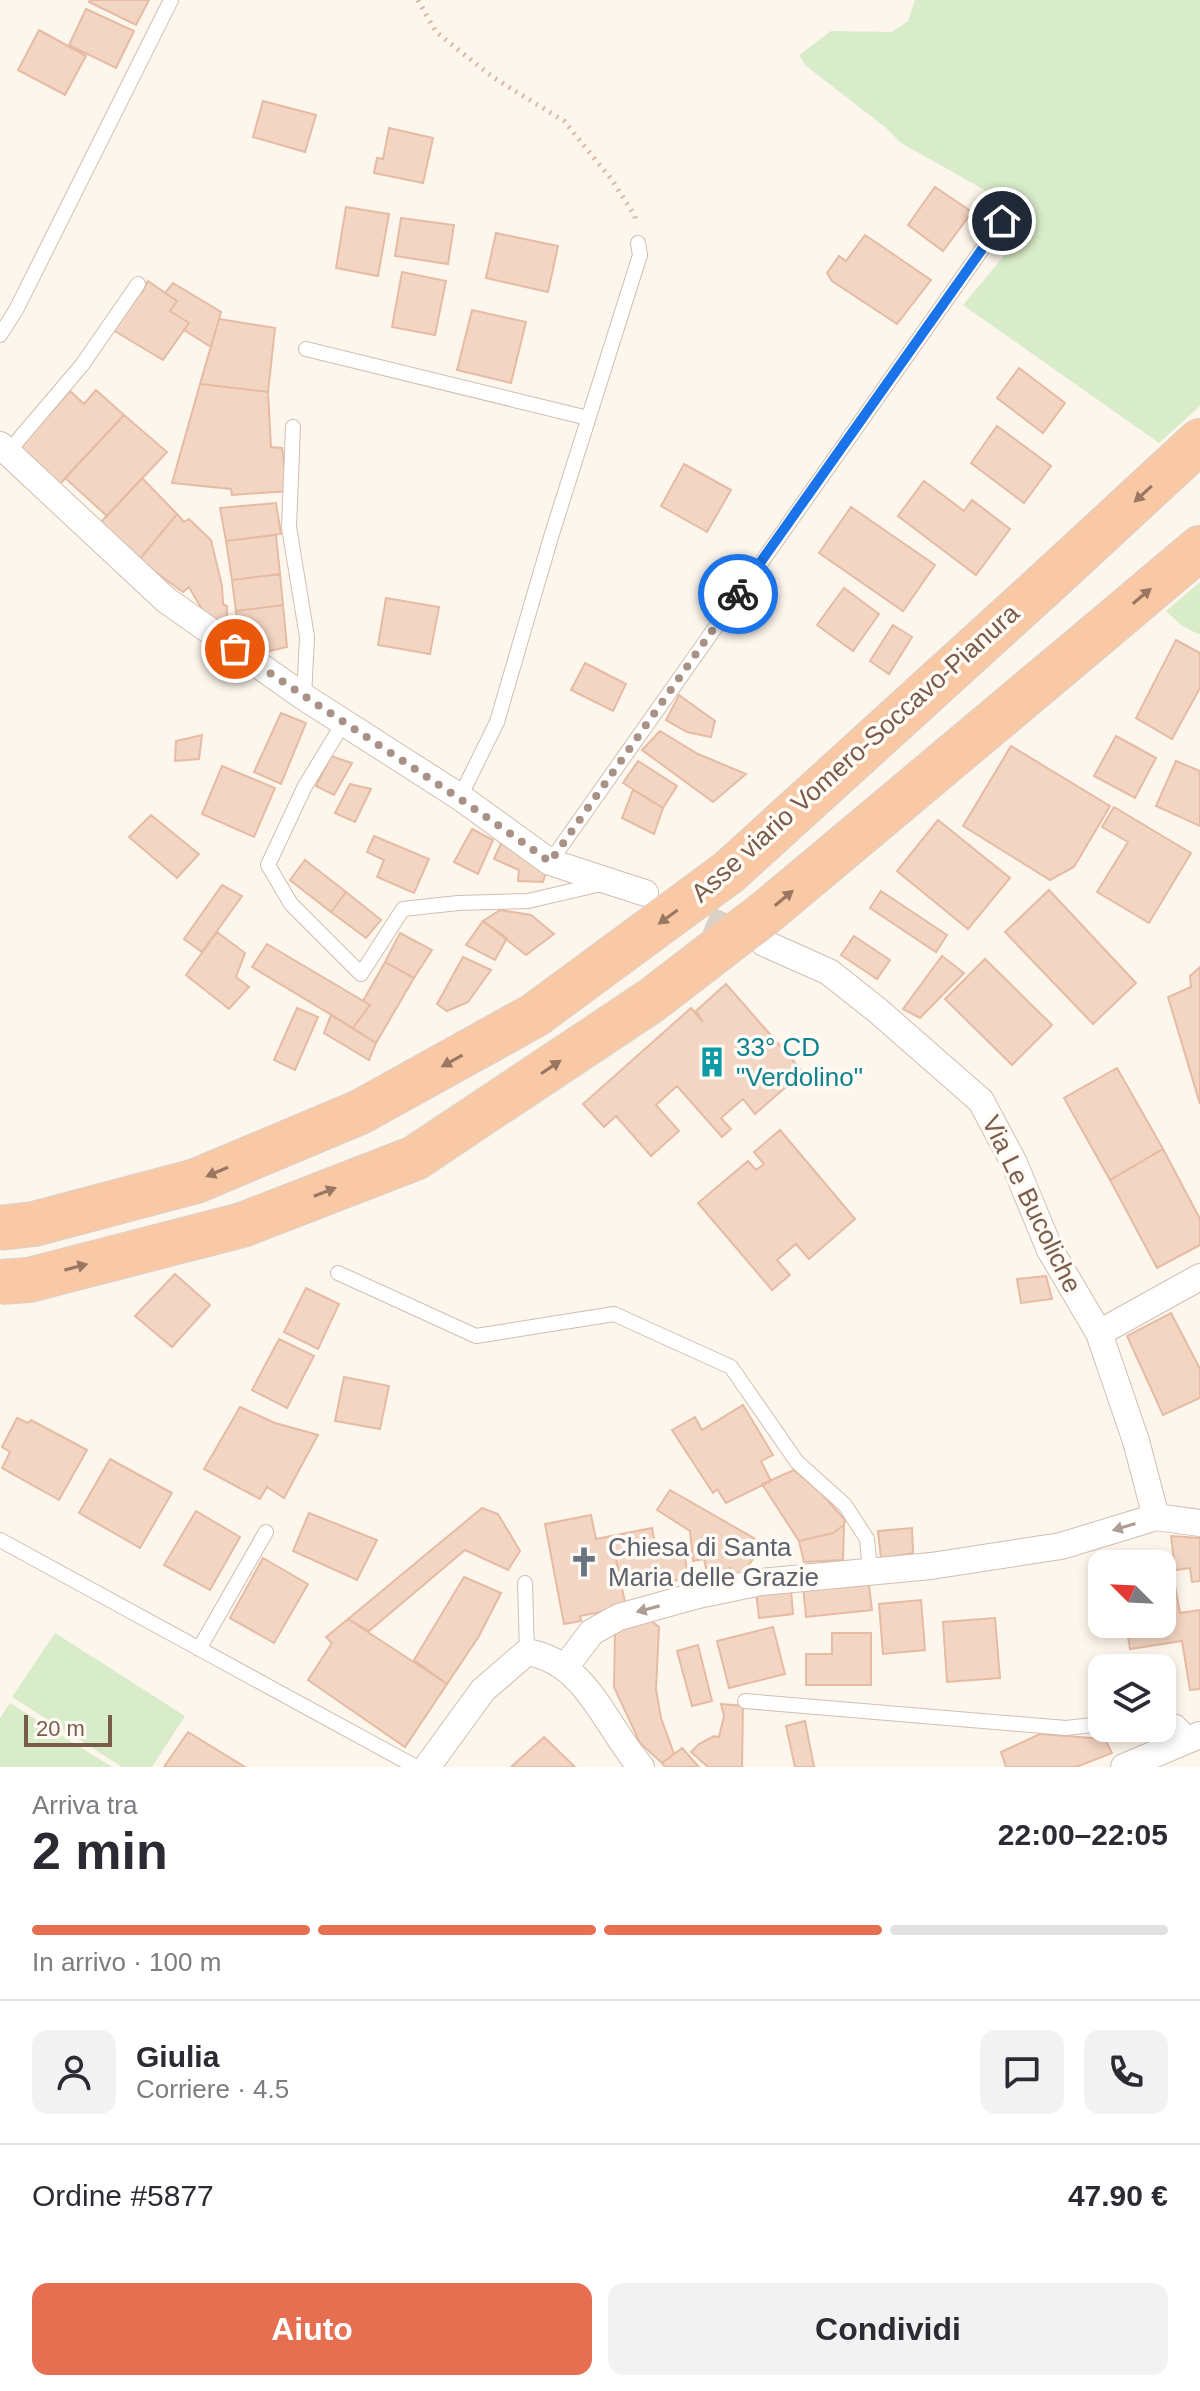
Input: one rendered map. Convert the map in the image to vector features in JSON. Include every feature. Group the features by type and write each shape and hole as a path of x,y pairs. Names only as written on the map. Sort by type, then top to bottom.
{"highway":[{"name":"Asse viario Vomero-Soccavo-Pianura","path":"0,1228 34,1224 196,1181 360,1112 535,1015 729,872 1200,441"},
{"path":"0,1282 29,1280 242,1225 415,1158 664,991 769,910 1200,548"}],"street":[{"path":"4,448 166,600 304,697 460,797 550,862 645,893"},
{"name":"Via Le Bucoliche","path":"764,943 829,972 981,1101 1014,1163 1050,1250 1099,1333 1136,1441 1156,1517"},
{"path":"1099,1333 1200,1277"},
{"path":"565,1667 592,1632 619,1617 698,1595 761,1582 931,1566 1061,1546 1156,1517 1200,1523"},
{"path":"427,1767 483,1690 527,1652 546,1655 565,1667 597,1702 641,1767"},
{"path":"1124,1767 1196,1737"}],"lane":[{"path":"0,335 16,310 171,0"},
{"path":"550,862 1002,221"},
{"path":"460,797 497,722 640,255 638,243"},
{"path":"4,448 82,365 138,284"},
{"path":"306,349 588,418"},
{"path":"293,427 289,527 307,637 304,697"},
{"path":"344,722 305,786 268,865 291,904 361,974 403,909 458,903 528,901 609,882"},
{"path":"338,1273 476,1336 614,1314 731,1367 797,1462 845,1505 867,1539 870,1571"},
{"path":"199,1649 266,1532"},
{"path":"0,1540 416,1767"},
{"path":"525,1583 527,1652"},
{"path":"745,1701 1066,1728 1088,1726"},
{"path":"1176,1722 1196,1737"}],"path":[{"path":"418,0 436,32 494,78 564,121 612,180 635,216 638,243"}],"green space":[{"path":"915,0 1200,0 1200,406 1159,443 963,305 1008,251 1017,212 990,193 901,143 806,66 799,55 831,31 892,32 908,21"},
{"path":"1200,582 1198,634 1181,625 1166,611"},
{"path":"55,1633 185,1716 152,1767 122,1767 12,1697"},
{"path":"10,1703 112,1767 0,1767 0,1718"}],"building":[{"path":"90,0 149,0 136,25"},
{"path":"86,9 134,31 116,68 69,45"},
{"path":"39,30 86,56 65,95 18,70"},
{"path":"263,101 316,115 305,152 253,137"},
{"path":"389,128 433,138 423,183 374,173 377,158 383,159"},
{"path":"935,187 972,212 943,251 908,225"},
{"path":"346,207 389,214 378,276 336,268"},
{"path":"401,218 454,225 448,264 395,256"},
{"path":"496,233 558,246 548,292 486,278"},
{"path":"865,235 931,280 897,324 832,281 827,273 839,256 846,261"},
{"path":"402,272 446,281 435,335 392,327"},
{"path":"148,281 177,301 170,311 189,323 163,360 113,330"},
{"path":"173,283 221,312 211,347 184,330 189,323 170,311 177,301 165,293"},
{"path":"472,310 526,322 511,383 457,370"},
{"path":"219,319 275,328 268,392 200,384"},
{"path":"1019,368 1065,403 1043,433 997,398"},
{"path":"200,384 268,392 271,447 282,448 288,491 232,495 231,489 172,483"},
{"path":"96,390 124,415 59,485 18,449 70,391 84,404"},
{"path":"124,415 167,452 107,516 65,478"},
{"path":"997,426 1051,466 1024,503 971,463"},
{"path":"684,464 731,490 707,532 661,506"},
{"path":"142,478 177,514 139,560 100,523"},
{"path":"924,481 964,511 972,500 1010,529 976,575 898,516"},
{"path":"276,503 281,534 226,541 220,508"},
{"path":"851,507 935,565 903,611 819,553"},
{"path":"177,514 184,522 189,519 211,540 223,604 227,606 227,617 217,623 208,620 189,587 183,592 139,560"},
{"path":"276,535 280,574 232,580 226,541"},
{"path":"280,574 283,605 236,611 232,580"},
{"path":"844,588 879,614 853,651 817,625"},
{"path":"386,598 439,607 430,654 378,645"},
{"path":"283,605 287,647 265,652 249,647 239,638 236,611"},
{"path":"893,625 912,637 889,674 870,661"},
{"path":"1176,640 1200,653 1200,688 1172,739 1136,718"},
{"path":"585,663 626,684 613,711 571,690"},
{"path":"679,695 715,721 711,737 687,732 666,720"},
{"path":"281,713 306,723 281,784 254,772"},
{"path":"660,731 698,754 746,774 713,802 642,750"},
{"path":"202,735 199,759 175,761 176,741"},
{"path":"1116,736 1156,758 1135,798 1094,776"},
{"path":"1011,746 1110,806 1074,867 1050,880 963,826"},
{"path":"331,756 352,763 334,795 316,786"},
{"path":"638,761 677,786 663,808 623,783"},
{"path":"1176,761 1200,771 1200,826 1156,806"},
{"path":"222,766 275,788 254,837 202,814"},
{"path":"350,784 371,789 355,822 335,813"},
{"path":"633,790 663,808 654,834 622,818"},
{"path":"1114,807 1191,853 1149,923 1097,892 1128,842 1102,827"},
{"path":"151,815 199,854 177,878 129,837"},
{"path":"938,820 1010,878 968,929 897,871"},
{"path":"472,829 493,840 478,874 454,862"},
{"path":"374,836 429,859 414,893 377,877 384,860 367,852"},
{"path":"502,841 546,872 543,882 518,881 519,870 494,859"},
{"path":"305,860 346,892 331,912 290,880"},
{"path":"222,885 242,896 202,952 184,939"},
{"path":"1049,890 1136,983 1093,1024 1005,932"},
{"path":"881,891 947,935 936,952 870,908"},
{"path":"346,892 381,920 366,938 331,912"},
{"path":"500,910 531,915 554,934 526,955 483,921"},
{"path":"483,921 507,938 495,960 466,945"},
{"path":"217,932 245,953 236,977 249,987 229,1009 186,975"},
{"path":"400,933 432,950 414,978 385,962"},
{"path":"854,936 890,960 877,979 841,955"},
{"path":"267,944 370,1005 353,1028 252,967"},
{"path":"942,956 964,973 920,1018 903,1009"},
{"path":"463,957 491,970 468,1002 447,1011 437,1004"},
{"path":"985,959 1052,1025 1012,1065 945,999"},
{"path":"385,962 414,978 376,1043 353,1028 370,1005 363,1001"},
{"path":"1200,967 1200,1104 1168,997 1191,987 1190,976"},
{"name":"33° CD \"Verdolino\"","path":"726,984 803,1072 755,1114 743,1099 721,1118 731,1129 722,1137 677,1086 656,1105 679,1131 651,1156 616,1116 604,1127 583,1104 691,1008 703,1022 696,1011"},
{"path":"297,1008 318,1017 295,1070 274,1060"},
{"path":"331,1015 376,1043 369,1060 324,1033"},
{"path":"1117,1068 1163,1149 1110,1180 1064,1098"},
{"path":"780,1130 855,1219 809,1259 796,1244 777,1260 790,1275 772,1290 698,1203 748,1161 756,1170 764,1164 754,1152"},
{"path":"1163,1149 1200,1219 1200,1245 1157,1268 1110,1180"},
{"path":"175,1274 210,1305 172,1347 135,1316"},
{"path":"1046,1276 1052,1299 1021,1303 1017,1279"},
{"path":"306,1288 339,1304 318,1349 284,1332"},
{"path":"1171,1313 1200,1369 1200,1398 1163,1415 1127,1336"},
{"path":"279,1339 314,1356 287,1408 252,1390"},
{"path":"344,1377 389,1386 380,1429 335,1421"},
{"path":"743,1405 773,1455 761,1461 771,1481 726,1503 717,1489 713,1493 672,1430 695,1417 702,1430"},
{"path":"240,1407 275,1423 318,1435 284,1498 267,1487 260,1499 204,1469"},
{"path":"17,1418 28,1423 31,1420 87,1450 59,1500 2,1468 10,1452 2,1447"},
{"path":"110,1459 172,1493 140,1548 79,1513"},
{"path":"794,1470 821,1493 845,1520 844,1525 833,1533 799,1541 762,1484"},
{"path":"670,1490 764,1544 748,1566 754,1573 730,1577 730,1568 712,1574 711,1567 706,1568 704,1559 693,1561 690,1531 657,1510"},
{"path":"482,1508 498,1514 520,1551 508,1570 465,1550 369,1631 348,1619"},
{"path":"196,1511 240,1537 210,1590 164,1565"},
{"path":"309,1513 377,1540 357,1580 293,1551"},
{"name":"Chiesa di Santa Maria delle Grazie","path":"591,1515 596,1539 611,1536 626,1607 580,1616 581,1621 564,1624 545,1524"},
{"path":"844,1525 843,1560 804,1562 799,1541 833,1533"},
{"path":"652,1528 656,1549 682,1544 689,1578 635,1588 634,1584 622,1586 611,1536"},
{"path":"912,1528 913,1553 881,1559 878,1531"},
{"path":"1171,1536 1200,1538 1200,1581 1192,1582 1190,1568 1176,1570 1176,1550 1173,1550"},
{"path":"263,1558 308,1584 274,1643 230,1618"},
{"path":"464,1577 501,1593 479,1636 447,1684 414,1660"},
{"path":"868,1578 872,1610 806,1617 803,1586"},
{"path":"791,1589 793,1614 759,1618 756,1592"},
{"path":"1176,1591 1180,1613 1200,1610 1200,1689 1190,1690 1182,1641 1130,1649 1128,1638 1176,1638"},
{"path":"921,1600 925,1650 883,1654 879,1604"},
{"path":"645,1616 659,1627 656,1689 661,1718 674,1754 662,1763 640,1743 614,1687 615,1630"},
{"path":"995,1618 1000,1678 947,1682 943,1622"},
{"path":"348,1619 447,1684 405,1747 308,1680 332,1643 326,1637"},
{"path":"773,1627 785,1674 729,1688 717,1641"},
{"path":"832,1633 871,1633 871,1685 806,1685 806,1654 832,1654"},
{"path":"698,1645 712,1701 692,1706 677,1651"},
{"path":"721,1704 743,1706 742,1767 708,1767 691,1752 699,1744 714,1736 719,1737 724,1716"},
{"path":"805,1721 814,1767 795,1767 786,1726"},
{"path":"188,1732 245,1767 164,1767"},
{"path":"1040,1734 1106,1742 1112,1753 1076,1767 1006,1767 1001,1752"},
{"path":"544,1737 575,1767 511,1767"},
{"path":"682,1748 699,1767 665,1767 662,1763"}],"tunnel":[{"path":"672,904 750,937"}],"way so far":[{"path":"235,649 460,797 550,862 738,594"}],"place":[{"name":"33° CD \"Verdolino\"","path":"712,1062"},
{"name":"Chiesa di Santa Maria delle Grazie","path":"584,1562"}],"route":[{"path":"738,594 1002,221"}]}
